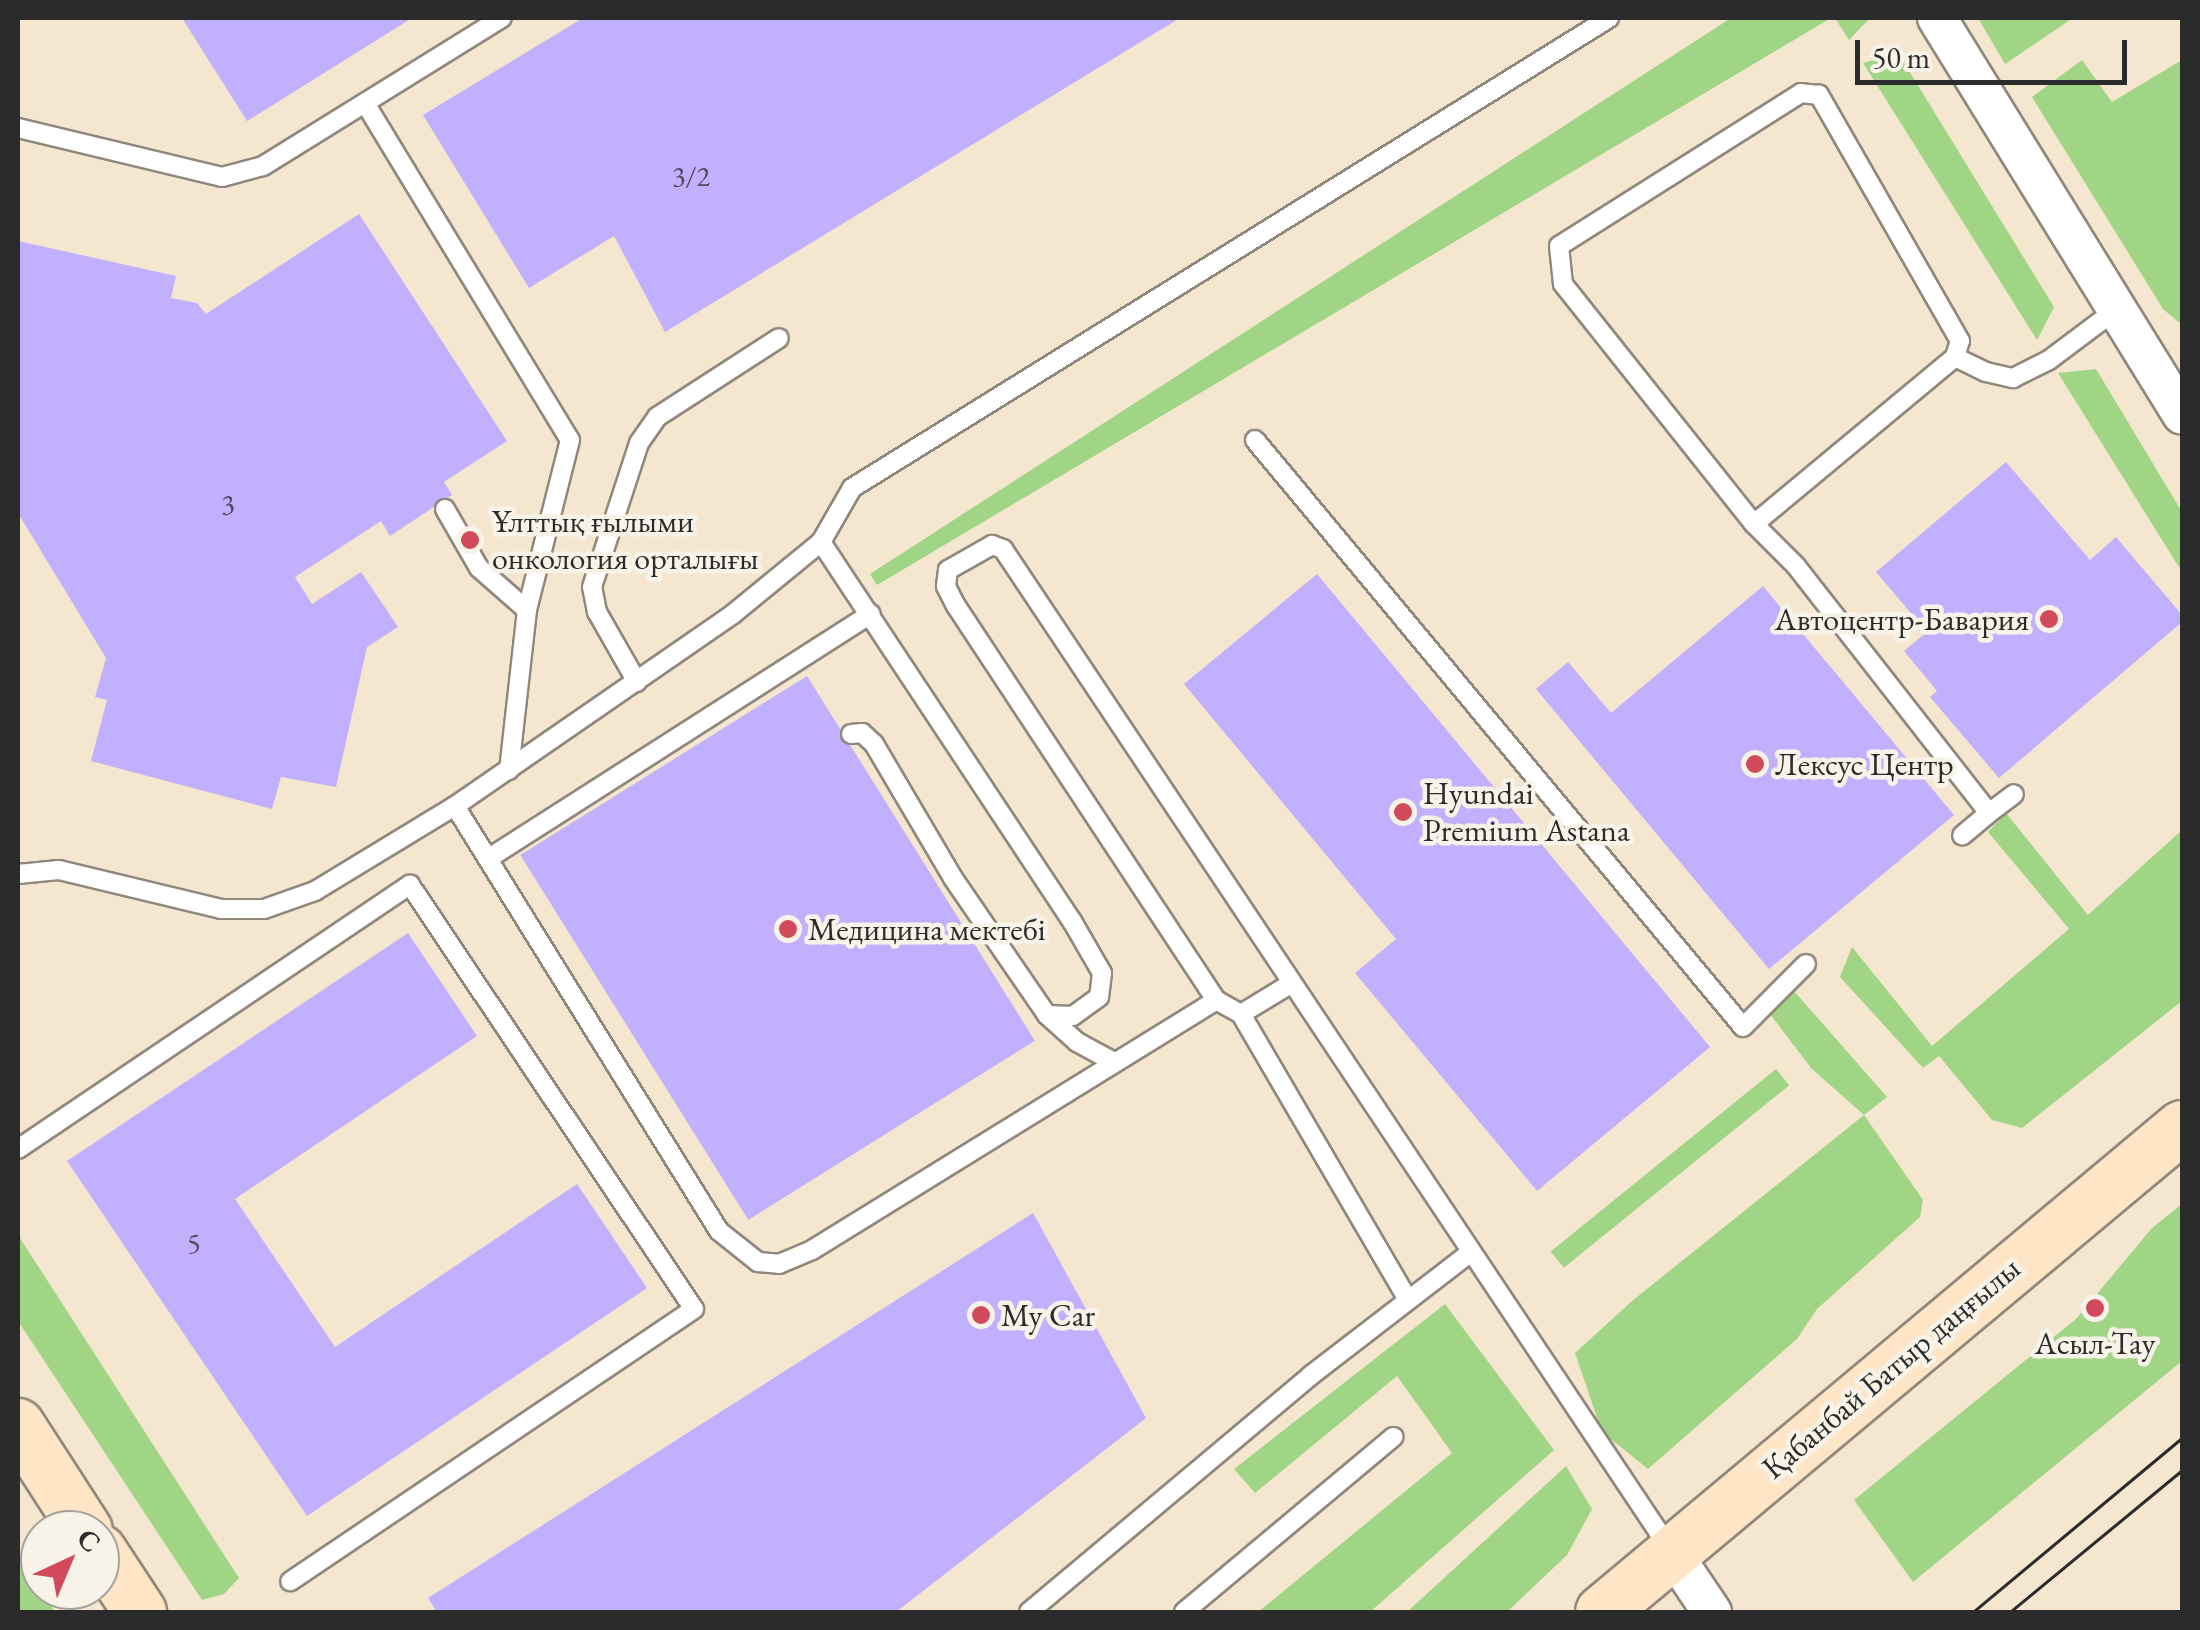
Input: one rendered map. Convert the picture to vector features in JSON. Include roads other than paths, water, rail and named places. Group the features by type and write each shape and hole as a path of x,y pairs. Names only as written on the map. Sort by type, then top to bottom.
{"main road":[{"name":"Қабанбай Батыр даңғылы","path":"1602,1612 2182,1127"},
{"path":"18,1426 73,1510"},
{"path":"120,1582 140,1612"}],"street":[{"path":"1937,18 2182,414"},
{"path":"1673,1554 1712,1612"}],"lane":[{"path":"18,128 222,176 263,166 502,18"},
{"path":"18,874 59,870 221,909 264,909 315,891 455,806 732,614 821,542 852,488 1609,18"},
{"path":"1754,524 1954,357 1960,341 1819,95 1800,92 1559,246 1563,284 1754,524 1796,566 1989,813"},
{"path":"365,104 570,440 526,610 508,770"},
{"path":"1954,357 1986,372 2013,378 2049,360 2117,309"},
{"path":"637,682 597,612 592,587 639,443 658,418 779,338"},
{"path":"1254,440 1743,1027 1806,964"},
{"path":"445,508 479,568 526,610"},
{"path":"821,542 1102,973 1100,998 1073,1016 1047,1015"},
{"path":"1408,1300 1242,1014 1216,1000 956,606 946,586 948,570 977,552 992,545 1003,549 1673,1554"},
{"path":"488,858 871,614"},
{"path":"851,734 862,732 874,744 952,878 1047,1015 1076,1042 1114,1062"},
{"path":"1962,836 2014,794"},
{"path":"455,806 719,1231 758,1262 779,1264 812,1250 1216,1000"},
{"path":"18,1149 410,885 694,1309 290,1582"},
{"path":"1242,1014 1292,984"},
{"path":"1029,1612 1310,1376 1470,1252"},
{"path":"1184,1612 1393,1437"}],"tram line":[{"path":"1973,1612 2182,1438"},
{"path":"2010,1612 2182,1470"}],"place":[{"name":"Ұлттық ғылыми онкология орталығы","path":"470,540"},
{"name":"Автоцентр-Бавария","path":"2049,619"},
{"name":"Лексус Центр","path":"1755,764"},
{"name":"Hyundai Premium Astana","path":"1403,812"},
{"name":"Медицина мектебі","path":"788,929"},
{"name":"Асыл-Тау","path":"2095,1308"},
{"name":"My Car","path":"981,1315"}]}
